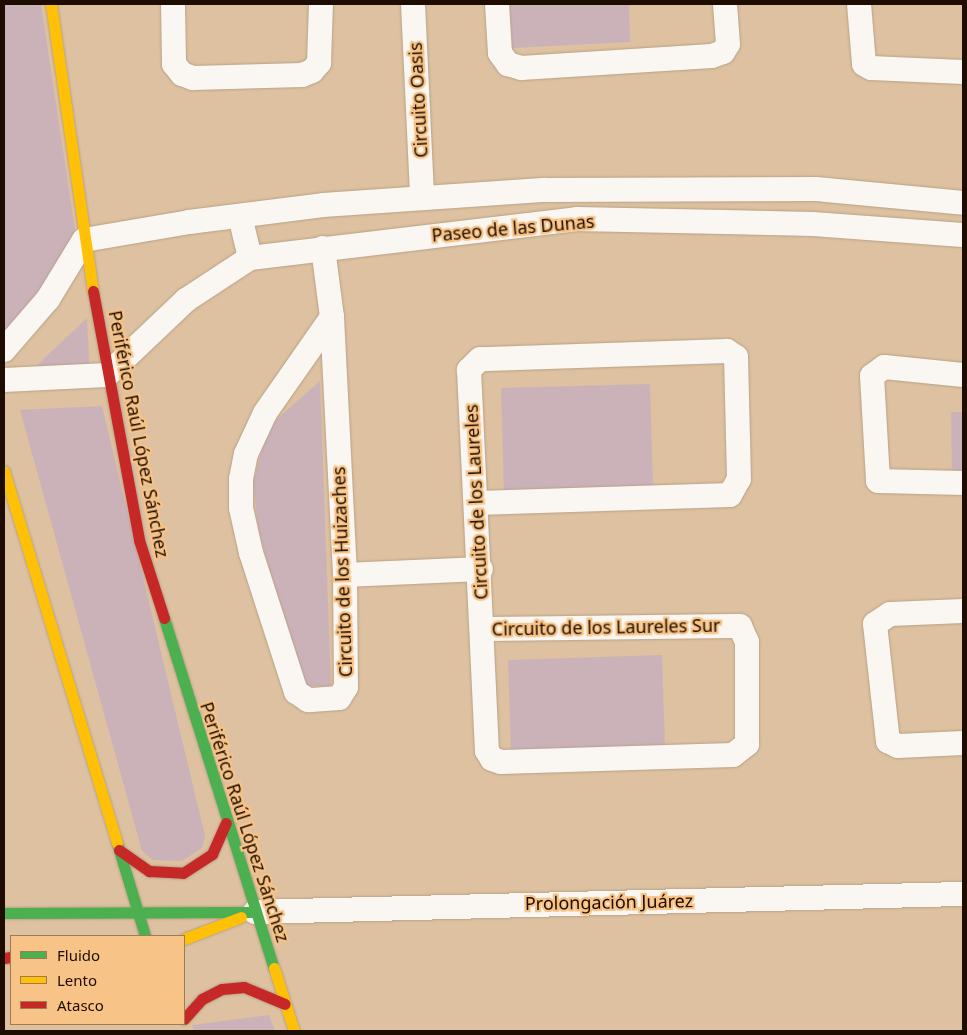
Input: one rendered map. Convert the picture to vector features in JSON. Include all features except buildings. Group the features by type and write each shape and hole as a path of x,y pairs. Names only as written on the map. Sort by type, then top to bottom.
{"main road":[{"name":"Periférico Raúl López Sánchez","path":"50,4 84,240 107,374 139,540 226,822 294,1031"},
{"path":"4,470 145,935"},
{"path":"119,850 149,870 183,873 212,854 226,822"},
{"path":"4,913 137,910 255,912"},
{"path":"185,939 255,912"},
{"path":"185,1018 202,999 222,989 244,987 285,1004"}],"street":[{"path":"173,4 174,64 182,74 193,78 302,75 312,71 319,62 320,4"},
{"name":"Circuito Oasis","path":"413,4 422,197"},
{"path":"497,4 500,52 508,64 521,68 712,56 722,52 728,44 725,4"},
{"path":"859,4 864,64 871,68 963,72"},
{"name":"Paseo de las Dunas","path":"84,240 240,216 422,197 578,190 816,189 963,203"},
{"path":"577,219 578,190"},
{"path":"240,216 250,258"},
{"name":"Paseo de las Dunas","path":"107,374 186,300 250,258 577,219 813,224 963,235"},
{"path":"4,350 48,299 84,240"},
{"name":"Circuito de los Huizaches","path":"323,248 332,317 345,575 344,695 300,698 251,553 241,508 241,479 246,454 265,413 332,317"},
{"name":"Circuito de los Laureles","path":"477,503 730,495 739,479 736,357 727,351 472,363 477,503 481,569 487,751 492,759"},
{"path":"963,375 884,367 872,376 878,481 963,483"},
{"path":"4,380 107,374"},
{"path":"345,575 481,569"},
{"path":"963,611 890,614 875,624 888,742 898,746 963,743"},
{"name":"Circuito de los Laureles Sur","path":"482,629 732,624 740,626 748,642 748,744 733,755 501,762 492,759"},
{"name":"Prolongación Juárez","path":"255,912 963,894"}],"shaded area":[{"path":"4,4 41,4 76,236 4,343"},
{"path":"510,4 629,4 630,42 512,48"},
{"path":"87,318 90,379 15,386"},
{"path":"320,381 331,686 304,686 259,533 253,483 265,438 277,419"},
{"path":"650,384 653,489 504,493 501,388"},
{"path":"102,406 205,836 202,848 182,861 153,860 142,851 20,410"},
{"path":"951,412 963,412 963,474 952,474"},
{"path":"662,655 665,748 511,753 508,660"},
{"path":"269,1015 275,1031 194,1031 192,1025"}],"traffic: fast":[{"path":"164,618 274,968"},
{"path":"117,843 145,935"},
{"path":"4,913 255,912"}],"traffic: slow":[{"path":"51,4 93,291"},
{"path":"4,471 117,843"},
{"path":"185,939 241,917"},
{"path":"274,968 294,1031"}],"traffic: jam":[{"path":"93,291 139,540 164,618"},
{"path":"119,850 149,871 183,873 212,854 226,823"},
{"path":"4,958 10,957"},
{"path":"185,1018 202,999 222,989 244,987 285,1004"}]}
